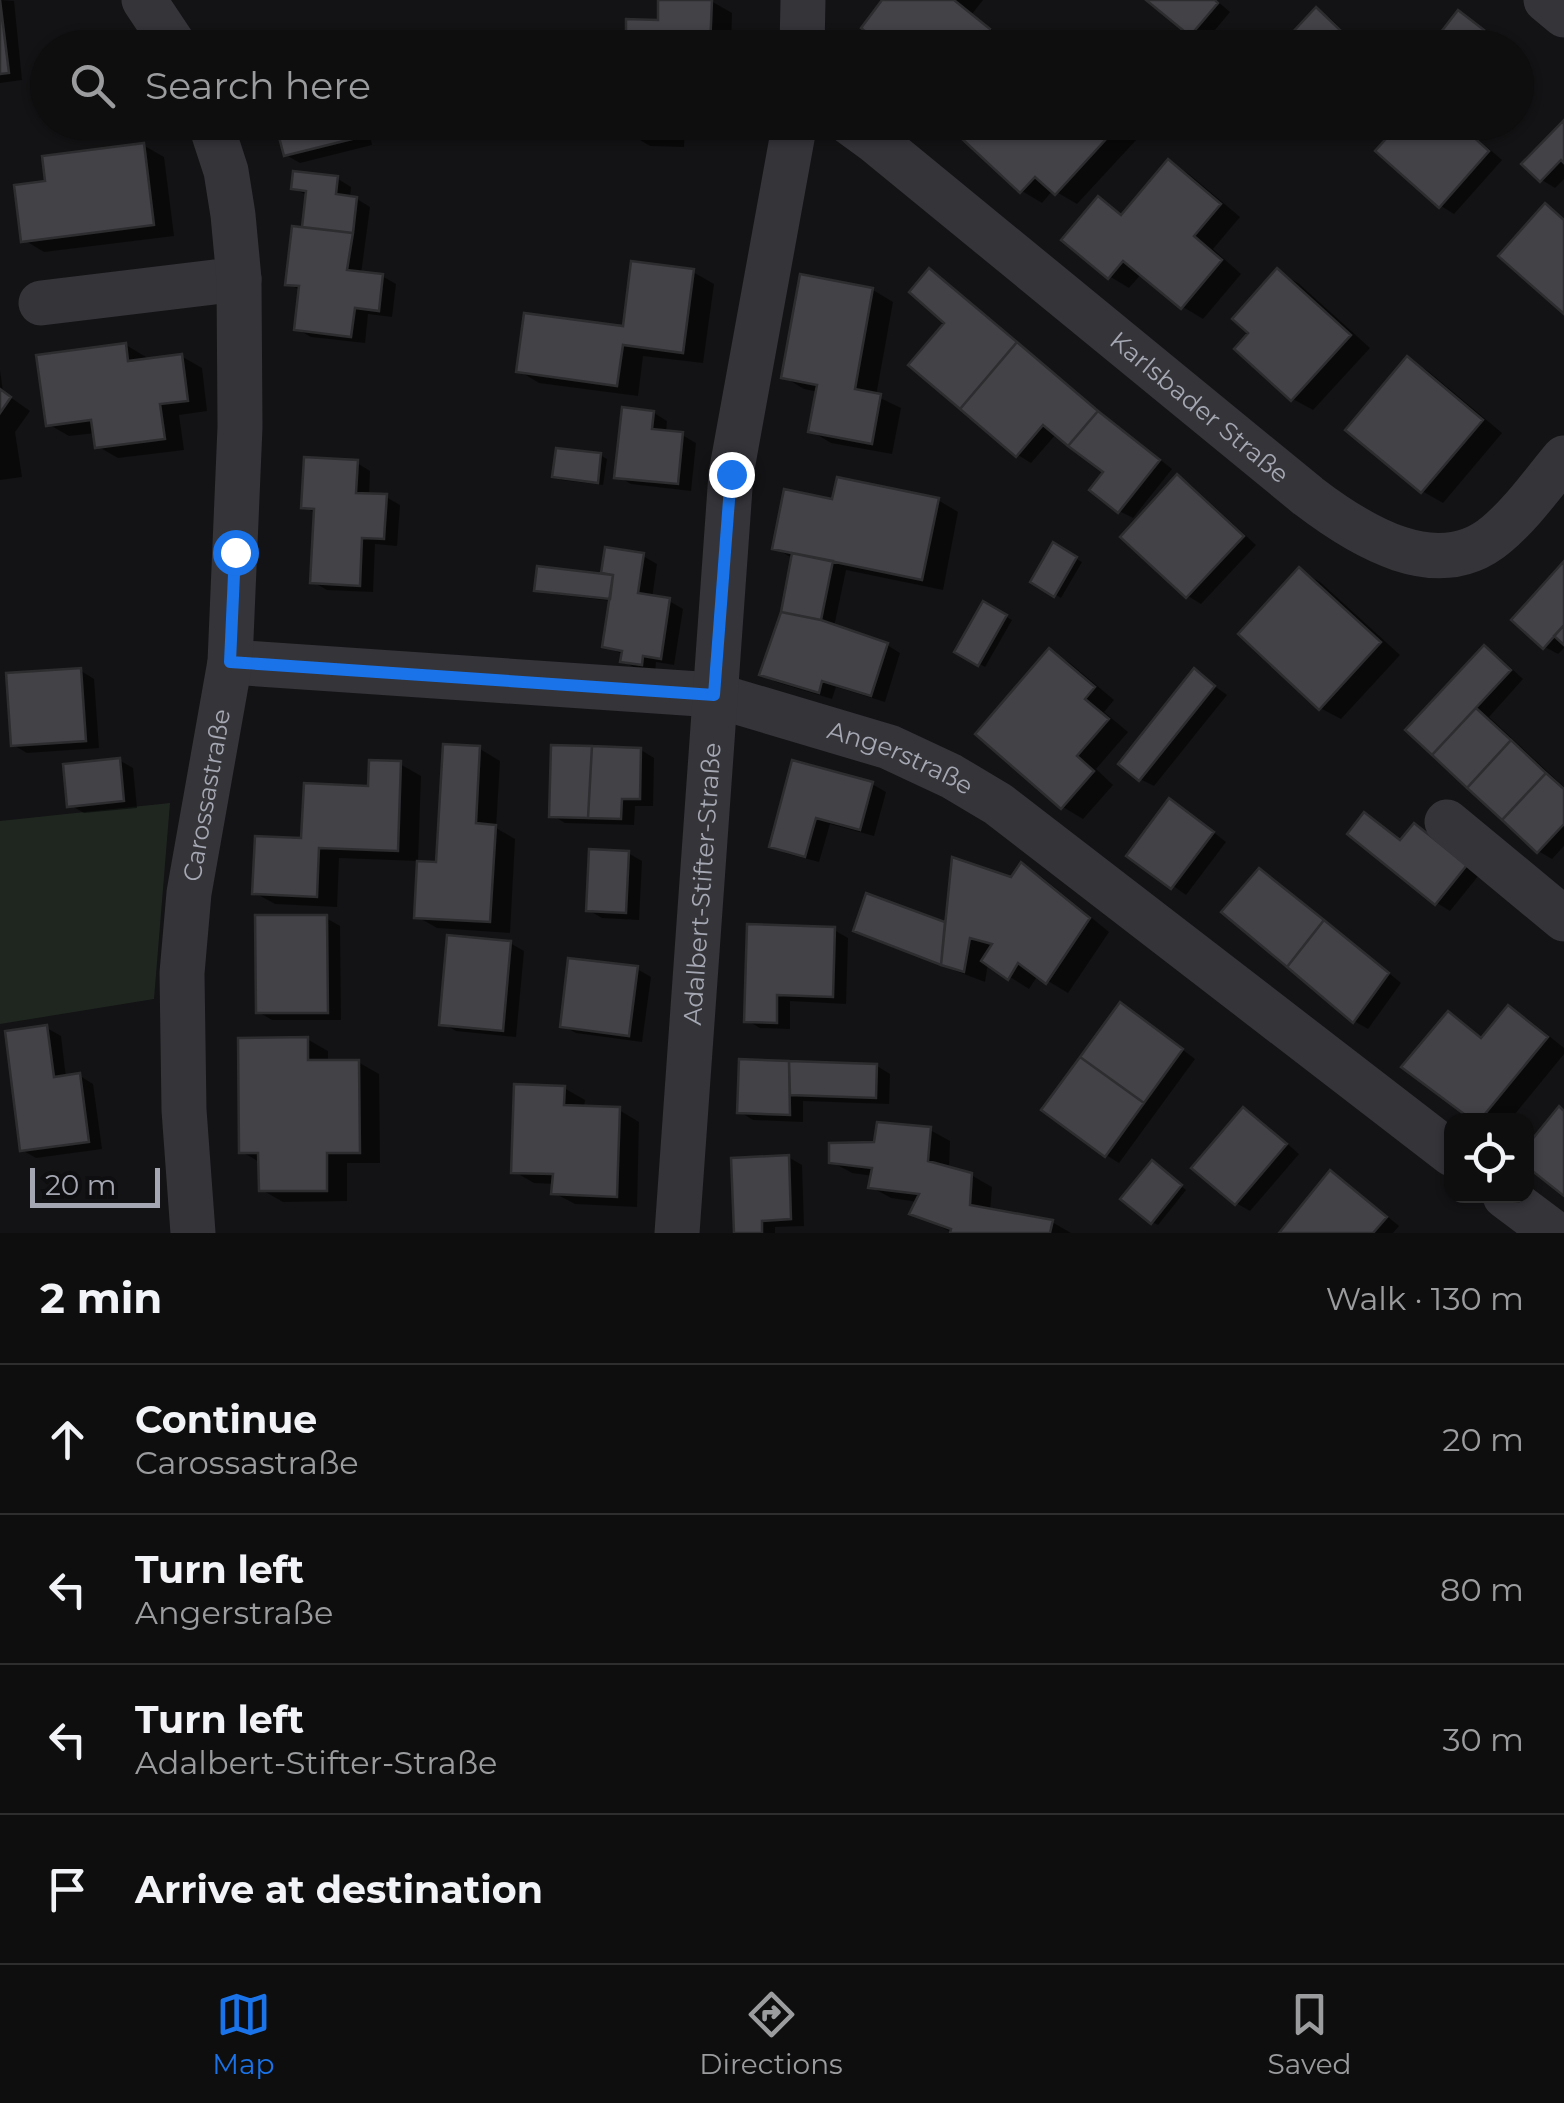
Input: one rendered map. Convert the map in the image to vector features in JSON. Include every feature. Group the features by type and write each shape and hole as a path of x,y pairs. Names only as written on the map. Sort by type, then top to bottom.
{"street":[{"path":"144,0 164,30"},
{"path":"802,0 802,30"},
{"path":"1546,0 1564,15"},
{"name":"Carossastraße","path":"193,1233 184,1110 182,973 188,893 230,662 240,427 239,279 226,171 216,140"},
{"name":"Adalbert-Stifter-Straße","path":"677,1233 731,474 792,140"},
{"name":"Karlsbader Straße","path":"872,140 1308,496 1372,538 1436,558 1465,553 1498,534 1564,458"},
{"path":"41,303 239,279"},
{"name":"Angerstraße","path":"230,662 714,695 889,747 998,804 1444,1148"},
{"path":"1447,822 1564,919"},
{"path":"1514,1203 1554,1233"}],"shaded area":[{"path":"170,803 154,999 0,1024 0,821"}],"building":[{"path":"0,0 9,73 0,74"},
{"path":"658,0 712,0 711,30 626,30 626,19 658,20"},
{"path":"882,0 954,0 990,29 864,30 861,28"},
{"path":"1146,0 1218,3 1195,30 1183,30"},
{"path":"1316,7 1340,30 1295,30"},
{"path":"1458,10 1484,30 1443,30"},
{"path":"1564,120 1564,163 1561,160 1540,182 1521,164"},
{"path":"280,140 348,140 284,156"},
{"path":"963,140 1105,140 1055,195 1035,177 1020,193"},
{"path":"1385,140 1477,140 1489,151 1439,208 1375,151"},
{"path":"144,143 154,225 21,242 14,185 45,181 42,156"},
{"path":"1168,159 1221,204 1194,236 1222,260 1181,309 1123,261 1108,279 1061,240 1098,196 1121,215"},
{"path":"293,171 338,176 336,194 357,197 353,233 302,227 306,191 291,189"},
{"path":"1545,203 1564,220 1564,314 1498,256"},
{"path":"292,226 353,233 347,270 383,274 379,311 355,308 351,337 294,330 299,286 285,285"},
{"path":"631,261 694,269 683,353 623,345 617,386 516,372 524,313 623,326"},
{"path":"929,268 1017,342 960,409 908,365 944,323 909,292"},
{"path":"1277,268 1351,335 1291,401 1234,349 1248,333 1232,319"},
{"path":"800,274 873,288 855,389 881,394 872,444 808,432 817,385 781,378"},
{"path":"1017,342 1098,411 1068,446 1043,425 1016,457 960,409"},
{"path":"126,343 128,361 182,354 188,401 160,404 165,439 95,448 91,420 46,426 36,355"},
{"path":"1407,356 1483,420 1421,493 1345,430"},
{"path":"0,389 11,397 0,413"},
{"path":"622,407 654,411 652,429 683,432 678,484 614,478"},
{"path":"1098,411 1160,460 1118,513 1089,490 1103,472 1068,446"},
{"path":"556,448 601,453 598,483 552,477"},
{"path":"304,457 358,460 356,493 387,494 384,539 362,538 360,586 310,583 314,509 301,508"},
{"path":"1177,474 1244,536 1186,598 1120,537"},
{"path":"837,477 939,498 922,580 772,549 784,489 832,499"},
{"path":"1053,542 1077,557 1054,597 1030,582"},
{"path":"605,547 644,553 638,593 670,598 661,659 643,656 642,665 620,662 622,651 602,647 613,575 601,573"},
{"path":"792,553 833,561 821,620 781,612"},
{"path":"1564,561 1564,625 1543,649 1511,620"},
{"path":"537,566 613,575 610,599 534,591"},
{"path":"1299,567 1381,642 1319,710 1238,634"},
{"path":"983,601 1007,615 978,666 954,652"},
{"path":"781,612 821,620 888,643 871,696 822,681 819,693 759,675"},
{"path":"1564,625 1564,645 1554,636"},
{"path":"1484,645 1511,670 1432,755 1405,730"},
{"path":"1049,648 1095,687 1085,699 1109,719 1077,756 1094,771 1061,809 975,734"},
{"path":"81,668 86,741 11,746 6,673"},
{"path":"1194,668 1215,686 1139,781 1118,764"},
{"path":"1476,708 1511,740 1467,788 1432,755"},
{"path":"1511,740 1546,773 1502,820 1467,788"},
{"path":"443,744 480,746 476,823 496,825 490,922 414,918 417,861 436,862"},
{"path":"551,745 592,746 588,818 549,817"},
{"path":"592,746 641,748 640,799 622,799 621,819 588,818"},
{"path":"120,758 124,801 67,807 63,764"},
{"path":"369,760 401,761 398,851 319,848 317,897 252,894 255,836 301,838 304,783 368,786"},
{"path":"792,760 873,782 860,830 816,818 805,857 769,847"},
{"path":"1546,773 1564,789 1564,824 1537,853 1502,820"},
{"path":"1169,798 1214,832 1171,889 1126,856"},
{"path":"1364,812 1400,840 1414,823 1467,865 1435,905 1347,834"},
{"path":"589,849 629,851 626,913 586,911"},
{"path":"952,857 1011,877 1021,862 1090,918 1046,984 1018,963 1008,980 981,961 992,944 970,938 964,972 941,965"},
{"path":"1259,868 1324,920 1287,967 1221,912"},
{"path":"866,893 945,922 941,965 853,931"},
{"path":"255,915 327,915 328,1013 256,1013"},
{"path":"1324,920 1389,973 1353,1023 1287,967"},
{"path":"747,924 835,927 833,997 777,995 777,1023 744,1022"},
{"path":"447,935 511,941 503,1031 439,1025"},
{"path":"568,958 638,966 629,1036 560,1027"},
{"path":"1120,1002 1183,1049 1144,1103 1080,1057"},
{"path":"1508,1005 1548,1037 1486,1113 1463,1113 1401,1067 1448,1011 1481,1038"},
{"path":"47,1025 54,1077 80,1073 89,1142 20,1151 5,1031"},
{"path":"308,1037 308,1060 359,1060 360,1153 327,1153 327,1191 259,1191 258,1153 239,1153 238,1038"},
{"path":"1080,1057 1144,1103 1105,1157 1041,1110"},
{"path":"739,1059 789,1061 790,1115 737,1113"},
{"path":"789,1061 877,1064 876,1098 790,1095"},
{"path":"514,1084 565,1086 564,1105 620,1107 617,1197 551,1194 553,1174 511,1173"},
{"path":"1559,1106 1564,1111 1564,1196 1534,1172 1534,1137"},
{"path":"1243,1107 1287,1144 1235,1205 1191,1168"},
{"path":"877,1122 931,1127 928,1161 972,1173 970,1205 1053,1220 1050,1233 950,1233 951,1229 909,1214 919,1194 868,1188 872,1168 829,1163 829,1143 874,1142"},
{"path":"789,1155 791,1219 762,1221 762,1233 734,1233 731,1158"},
{"path":"1152,1160 1182,1185 1151,1224 1120,1199"},
{"path":"1330,1170 1387,1217 1373,1233 1279,1233"}],"route":[{"path":"235,552 230,662 714,695 731,474"}]}
